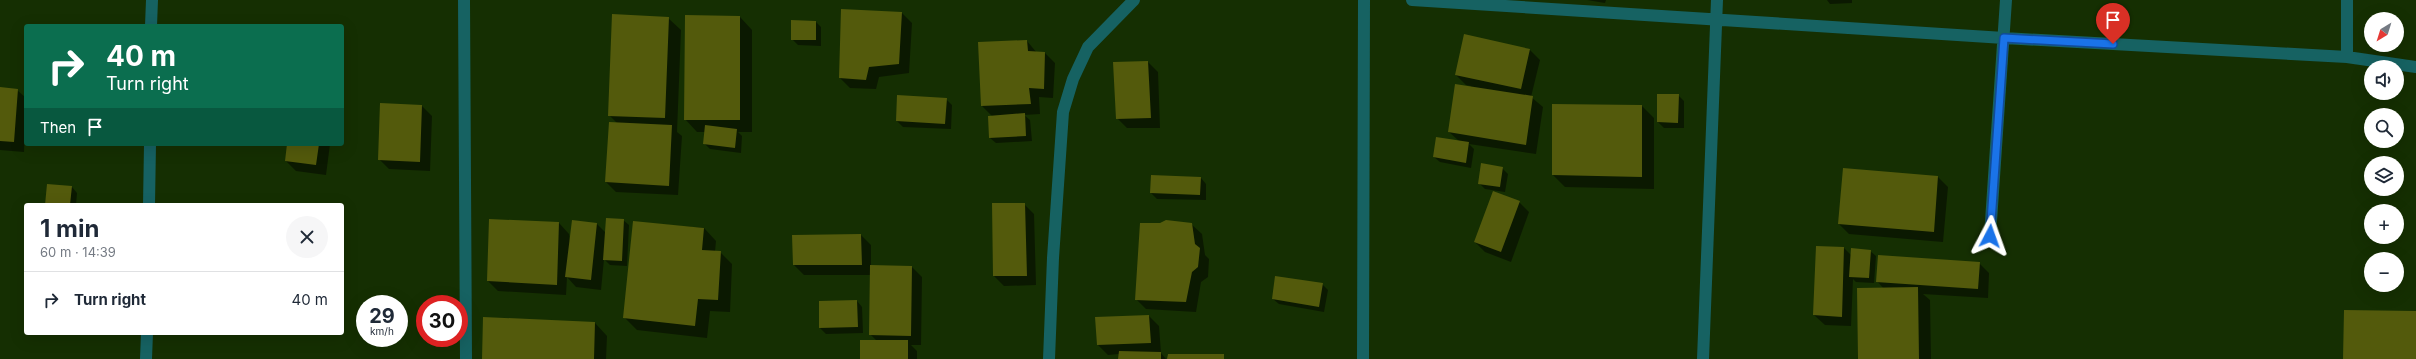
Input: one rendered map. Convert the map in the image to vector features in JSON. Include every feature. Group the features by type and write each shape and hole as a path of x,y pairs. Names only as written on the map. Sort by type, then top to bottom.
{"street":[{"path":"151,24 152,0"},
{"path":"464,0 466,359"},
{"path":"1049,359 1053,258 1063,112 1073,79 1088,47 1134,0"},
{"path":"1363,359 1364,0"},
{"path":"1412,0 2004,38 2347,57 2416,67"},
{"path":"1703,359 1717,0"},
{"path":"1990,236 2006,0"},
{"path":"2347,0 2347,57"},
{"path":"149,203 150,146"},
{"path":"146,359 147,335"}],"building":[{"path":"841,9 902,12 899,64 869,67 866,80 839,78"},
{"path":"612,14 669,17 665,118 608,116"},
{"path":"685,15 740,16 740,120 684,120"},
{"path":"791,20 816,21 816,40 791,40"},
{"path":"1464,34 1530,49 1521,89 1455,75"},
{"path":"1027,40 1028,51 1045,52 1044,89 1029,88 1031,104 981,106 978,42"},
{"path":"1148,61 1151,118 1116,119 1113,62"},
{"path":"1455,84 1533,96 1526,145 1448,132"},
{"path":"0,87 18,89 14,142 0,141"},
{"path":"1657,94 1679,94 1678,123 1657,122"},
{"path":"897,95 947,98 945,124 896,121"},
{"path":"380,103 422,105 420,162 378,160"},
{"path":"1552,104 1642,105 1642,177 1552,175"},
{"path":"1025,113 1026,136 989,138 988,116"},
{"path":"609,122 672,125 669,186 605,182"},
{"path":"705,125 737,129 735,148 703,144"},
{"path":"1436,137 1469,142 1466,163 1433,157"},
{"path":"287,146 319,146 316,165 285,161"},
{"path":"1481,163 1503,167 1500,187 1478,184"},
{"path":"1843,168 1938,176 1934,232 1838,224"},
{"path":"1151,175 1201,177 1200,195 1150,193"},
{"path":"47,184 72,186 70,203 45,203"},
{"path":"1493,191 1520,201 1501,252 1474,242"},
{"path":"992,203 1025,203 1027,276 993,276"},
{"path":"606,218 624,219 622,261 603,260"},
{"path":"489,219 559,222 557,285 487,281"},
{"path":"572,220 597,223 591,280 565,277"},
{"path":"1166,220 1192,223 1195,244 1200,248 1198,267 1192,272 1186,302 1135,300 1140,223 1160,223"},
{"path":"633,221 704,228 702,250 721,251 718,300 698,299 695,326 623,318"},
{"path":"861,234 862,265 793,265 792,235"},
{"path":"1816,246 1844,247 1842,317 1813,315"},
{"path":"1851,248 1871,250 1869,278 1849,277"},
{"path":"1878,255 1980,262 1978,289 1876,282"},
{"path":"870,265 912,266 911,336 869,335"},
{"path":"1275,276 1323,283 1319,307 1272,299"},
{"path":"1918,287 1919,359 1858,359 1857,288"},
{"path":"857,300 858,327 819,328 819,301"},
{"path":"2344,310 2416,311 2416,359 2343,359"},
{"path":"1149,315 1151,343 1097,345 1095,317"},
{"path":"483,317 595,322 594,359 482,359"},
{"path":"860,340 908,340 908,359 860,359"},
{"path":"1119,351 1161,352 1161,359 1118,359"},
{"path":"1168,354 1224,354 1224,359 1167,359"}],"route":[{"path":"1990,236 2004,38 2113,44"}]}
